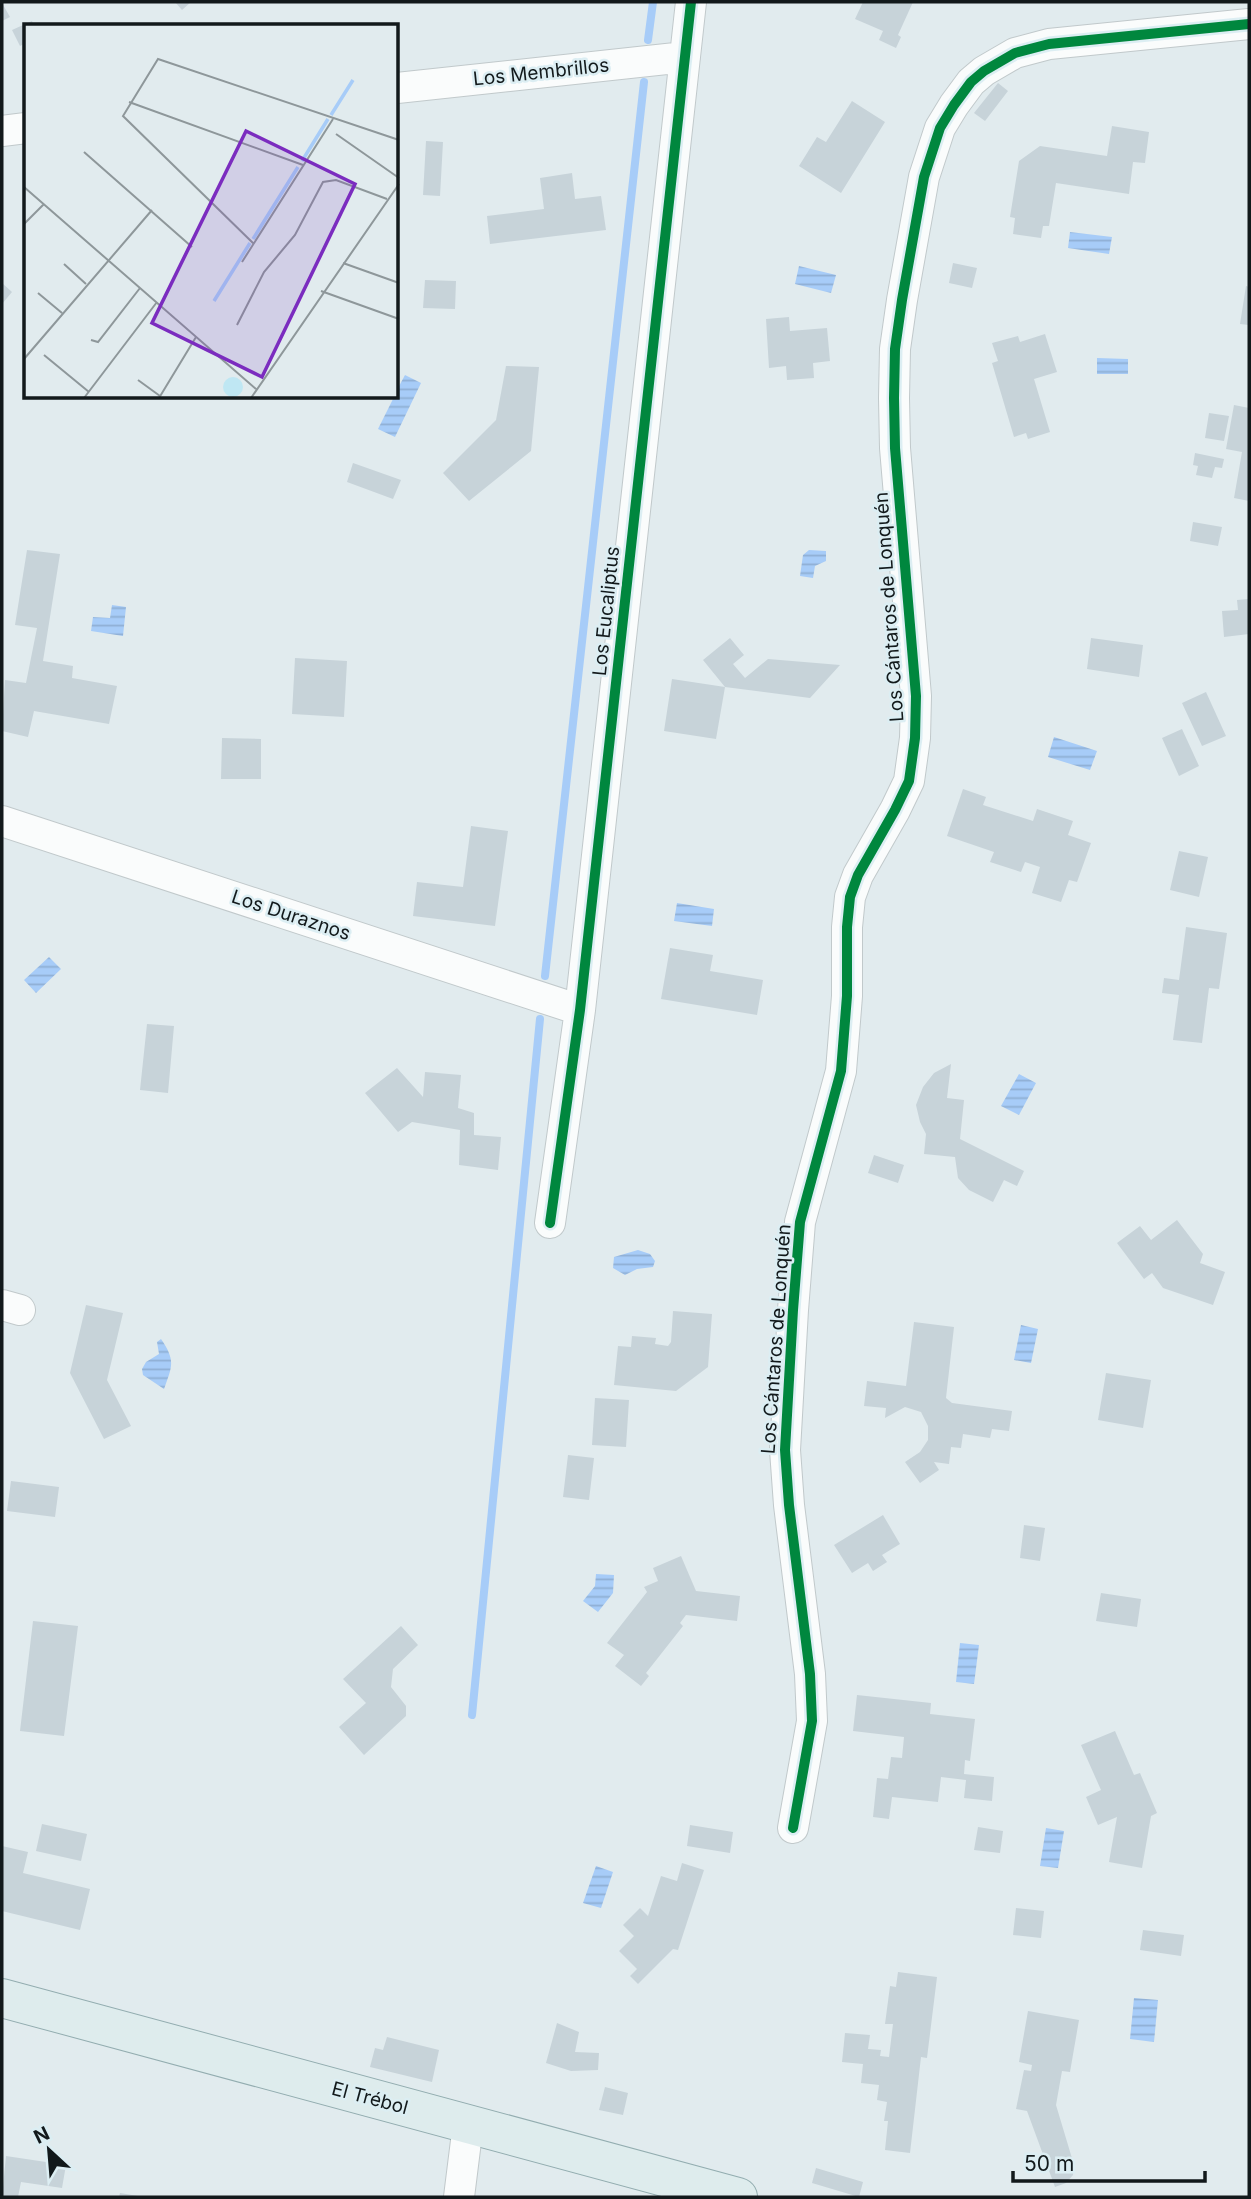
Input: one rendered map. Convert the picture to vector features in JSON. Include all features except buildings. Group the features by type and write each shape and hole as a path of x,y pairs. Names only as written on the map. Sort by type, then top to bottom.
{"main road":[{"name":"El Trébol","path":"2,1998 738,2197"}],"street":[{"name":"Los Eucaliptus","path":"550,1223 580,1010 691,2"},
{"name":"Los Cántaros de Lonquén","path":"793,1828 812,1721 810,1674 789,1505 785,1450 794,1285 800,1222 841,1072 850,897 858,875 895,810 908,781 915,738 915,696 895,448 894,398 895,349 924,177 940,128 962,93 984,71 1015,53 1049,44 1249,24"},
{"name":"Los Membrillos","path":"399,88 685,57"},
{"path":"2,131 24,128"},
{"name":"Los Duraznos","path":"2,821 580,1010"},
{"path":"459,2197 468,2125"}],"water":[{"path":"1070,232 1112,237 1109,254 1068,248"},
{"path":"799,266 836,275 831,293 795,284"},
{"path":"1097,358 1128,359 1128,374 1097,374"},
{"path":"405,375 421,383 395,437 378,429 393,399 399,399 399,386"},
{"path":"809,550 826,551 826,561 815,566 813,578 800,576 803,555"},
{"path":"112,605 126,607 123,636 91,631 93,617 110,618"},
{"path":"1054,737 1097,751 1090,770 1048,757"},
{"path":"677,903 714,909 712,926 674,921"},
{"path":"49,957 61,969 36,993 24,980"},
{"path":"1019,1074 1036,1083 1019,1115 1001,1106"},
{"path":"638,1250 650,1254 655,1261 653,1267 637,1269 625,1275 613,1268 614,1257"},
{"path":"1021,1325 1038,1329 1031,1363 1014,1360"},
{"path":"161,1339 171,1358 164,1389 143,1375 142,1369 146,1362 159,1354 157,1342"},
{"path":"596,1574 614,1575 613,1593 598,1612 583,1601 595,1586"},
{"path":"960,1643 979,1645 974,1684 956,1682"},
{"path":"1046,1828 1064,1831 1058,1868 1040,1866"},
{"path":"596,1866 613,1872 601,1908 583,1903"},
{"path":"1134,1998 1158,2000 1154,2042 1130,2039"}],"waterway":[{"path":"648,40 653,2"},
{"path":"545,976 644,82"},
{"path":"472,1715 540,1019"}],"cycle path":[{"path":"550,1223 580,1010 691,2"},
{"path":"793,1828 812,1721 810,1674 789,1505 785,1450 793,1310 800,1222 841,1071 847,996 850,897 858,875 909,781 915,738 916,696 895,448 894,398 895,349 924,177 940,128 954,105 971,82 1015,53 1049,44 1249,24"}]}
